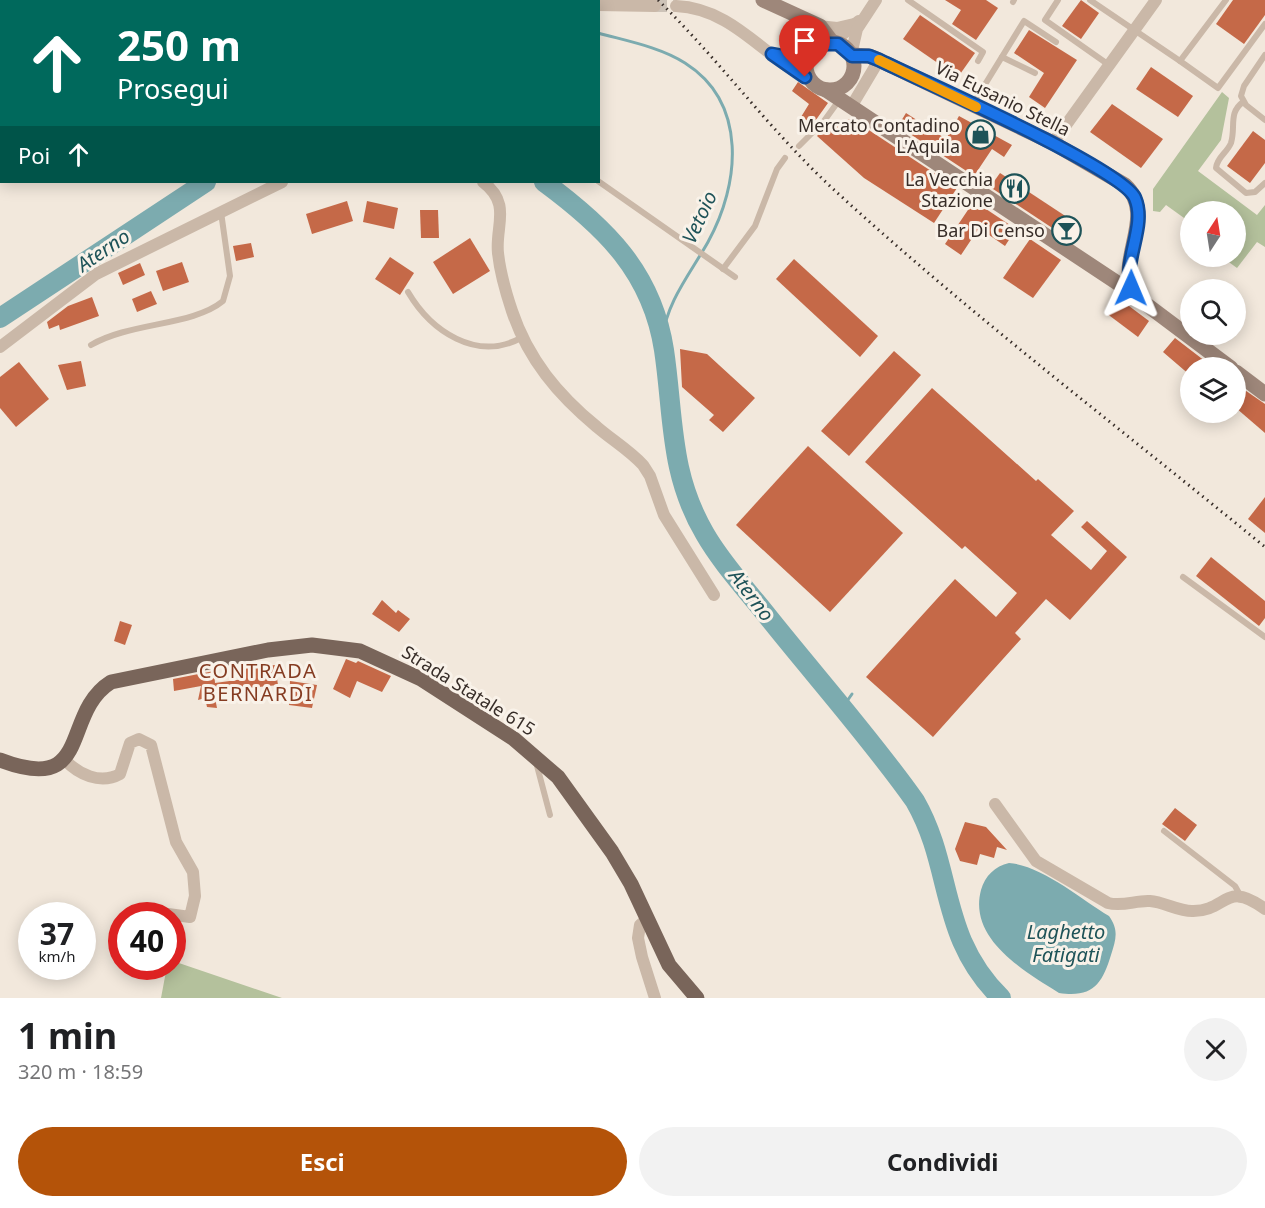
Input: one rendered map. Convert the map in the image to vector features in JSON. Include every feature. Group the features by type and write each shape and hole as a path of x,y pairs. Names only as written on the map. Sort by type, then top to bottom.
{"main road":[{"name":"Strada Statale 615","path":"65,760 91,701 102,688 111,682 268,650 312,645 341,647 377,656 421,679 534,753 558,777 612,852 648,918 669,965 697,998"},
{"path":"0,760 21,768 49,770 65,760"}],"street":[{"path":"764,0 818,26 837,28 861,20"},
{"path":"772,54 796,59 832,42 861,20 876,0"},
{"path":"1053,144 1156,0"},
{"path":"600,5 654,6"},
{"path":"676,6 700,8 718,16 810,80 1135,294 1217,357"},
{"path":"794,16 811,33 811,51 806,67 810,80"},
{"path":"839,98 841,88 850,81 854,70 852,55 861,20"},
{"path":"839,98 876,59 859,41 861,20"},
{"path":"818,26 832,42 844,46 852,55"},
{"name":"Via Eusanio Stella","path":"852,55 876,59 1053,144 1120,181 1133,194 1137,212 1130,282 1135,294"},
{"path":"0,347 96,274 280,183"},
{"path":"484,183 493,191 500,208 501,227 498,255 508,299 522,338 532,357 563,396 643,465 650,476 664,515 714,595"},
{"path":"1103,273 1121,275 1131,261"},
{"path":"1246,379 1264,392"},
{"path":"65,760 80,774 114,777 120,774 130,742 139,739 151,745 174,835 193,872 195,881 194,904 190,917 186,916"},
{"path":"995,804 1036,861 1108,903 1120,905 1149,901 1195,911 1240,896 1251,898 1265,909"},
{"path":"648,918 640,925 638,941 655,998"}],"lane":[{"path":"908,0 983,52 978,61"},
{"path":"1058,0 1045,20 1109,65"},
{"path":"1090,0 1218,88 1265,24"},
{"path":"1180,61 1226,0"},
{"path":"972,105 1024,21 1056,42"},
{"path":"1265,55 1244,86 1241,96 1243,102 1265,120"},
{"path":"1002,57 1035,74"},
{"path":"799,146 824,121 839,98"},
{"path":"1243,102 1233,114 1231,142 1218,160 1216,168 1246,192 1255,192 1265,183"},
{"path":"723,269 755,226 777,169 785,158"},
{"path":"600,182 735,277"},
{"path":"91,345 135,327 189,316 223,301 230,276 225,231 220,212"},
{"path":"408,292 420,312 436,325 469,344 503,346 522,338"},
{"path":"1183,577 1265,637"},
{"path":"534,753 550,815"},
{"path":"1164,831 1235,886 1240,896"}],"green space":[{"path":"1222,92 1229,98 1221,140 1198,171 1238,201 1180,201 1180,215 1166,205 1160,212 1153,211 1153,189"},
{"path":"1265,205 1265,247 1257,242 1246,256 1246,207 1257,215"},
{"path":"186,965 282,998 161,998 164,980 186,980"}],"water":[{"name":"Laghetto Fatigati","path":"1009,863 1021,865 1047,876 1109,916 1115,930 1111,955 1100,981 1088,991 1071,994 1059,993 1016,964 991,938 983,924 979,908 981,890 991,872"}],"building":[{"path":"945,0 986,0 998,8 976,40 952,24 961,10"},
{"path":"1081,0 1099,13 1081,39 1062,26"},
{"path":"1233,0 1265,0 1265,15 1244,44 1216,24"},
{"path":"920,15 975,53 958,77 903,39"},
{"path":"1029,30 1077,60 1045,108 1029,97 1044,73 1014,53"},
{"path":"1151,67 1193,96 1178,117 1136,89"},
{"path":"798,82 828,103 813,124 801,117 809,104 792,91"},
{"path":"1112,104 1163,139 1141,168 1090,132"},
{"path":"906,113 946,139 959,116 1012,145 1004,157 992,149 974,176 898,126"},
{"path":"852,119 957,188 934,223 864,178 817,136 828,124"},
{"path":"1253,131 1265,140 1265,163 1250,183 1227,166"},
{"path":"1000,173 1079,225 1069,239 990,187"},
{"path":"347,201 353,221 312,234 306,214"},
{"path":"367,201 398,208 394,229 363,222"},
{"path":"974,201 1016,229 1005,246 979,228 961,255 945,244"},
{"path":"420,210 438,210 439,238 421,238"},
{"path":"470,238 490,271 453,294 433,262"},
{"path":"1030,239 1061,260 1033,298 1003,278"},
{"path":"251,243 254,257 236,261 233,246"},
{"path":"390,257 414,273 400,295 375,279"},
{"path":"794,259 878,336 860,357 776,279"},
{"path":"182,262 189,282 163,291 156,271"},
{"path":"140,263 145,275 123,285 118,273"},
{"path":"151,291 157,304 137,312 132,299"},
{"path":"92,297 99,316 60,330 59,325 49,329 47,322 68,306"},
{"path":"1117,297 1149,321 1138,337 1106,313"},
{"path":"1175,338 1180,342 1180,345 1184,345 1200,357 1180,357 1180,367 1163,352"},
{"path":"680,349 707,354 755,398 723,432 709,420 714,415 682,387"},
{"path":"894,351 921,375 849,456 821,431"},
{"path":"81,361 86,386 67,390 58,365"},
{"path":"19,362 49,399 16,427 0,408 0,377"},
{"path":"932,388 1036,481 1038,479 1074,511 1051,535 1091,570 1107,551 1081,527 1087,521 1127,557 1070,620 1046,599 1015,633 1021,639 933,737 866,677 955,579 996,617 1017,593 965,546 962,549 865,462"},
{"path":"1246,391 1265,404 1265,433 1246,417"},
{"path":"808,446 903,533 830,612 736,525"},
{"path":"1265,497 1265,533 1248,519"},
{"path":"1211,557 1265,601 1265,618 1259,626 1196,576"},
{"path":"382,600 396,613 398,610 410,619 399,632 372,614"},
{"path":"120,621 132,625 125,645 114,641"},
{"path":"346,659 356,663 358,661 391,676 382,692 357,681 350,698 333,689"},
{"path":"275,665 278,685 239,689 239,694 215,698 217,708 207,707 205,698 198,700 201,686 174,691 173,679 214,671 215,683 244,679 243,668"},
{"path":"290,681 317,685 312,708 289,705"},
{"path":"1175,808 1197,825 1185,841 1162,824"},
{"path":"965,822 986,827 1007,850 997,847 994,858 980,854 977,865 960,861 955,849"}],"waterway":[{"name":"Vetoio","path":"600,34 654,49 685,63 705,80 720,100 728,122 732,146 727,195 708,242 674,300 662,339"},
{"name":"Aterno","path":"0,318 204,183"},
{"name":"Aterno","path":"545,183 606,234 637,274 658,322 664,350 679,467 693,511 711,544 726,565 861,730 915,801 936,852 956,926 966,951 981,975 1001,998"},
{"path":"844,713 845,704 852,694"}],"tunnel":[{"path":"655,6 676,6"}],"railway":[{"path":"658,0 808,165 883,234 991,325 1265,547"}],"slow traffic":[{"path":"879,60 976,107"}],"place":[{"name":"Mercato Contadino L'Aquila","path":"981,135"},
{"name":"La Vecchia Stazione","path":"1014,189"},
{"name":"Bar Di Censo","path":"1066,230"}],"district":[{"name":"CONTRADA BERNARDI","path":"258,682"}],"route":[{"path":"805,77 787,67 772,54 799,59 807,56 815,47 822,44 830,42 838,44 846,48 852,56 869,56 879,60 1077,156 1120,181 1133,194 1137,207 1137,226 1130,270 1131,288"}]}
